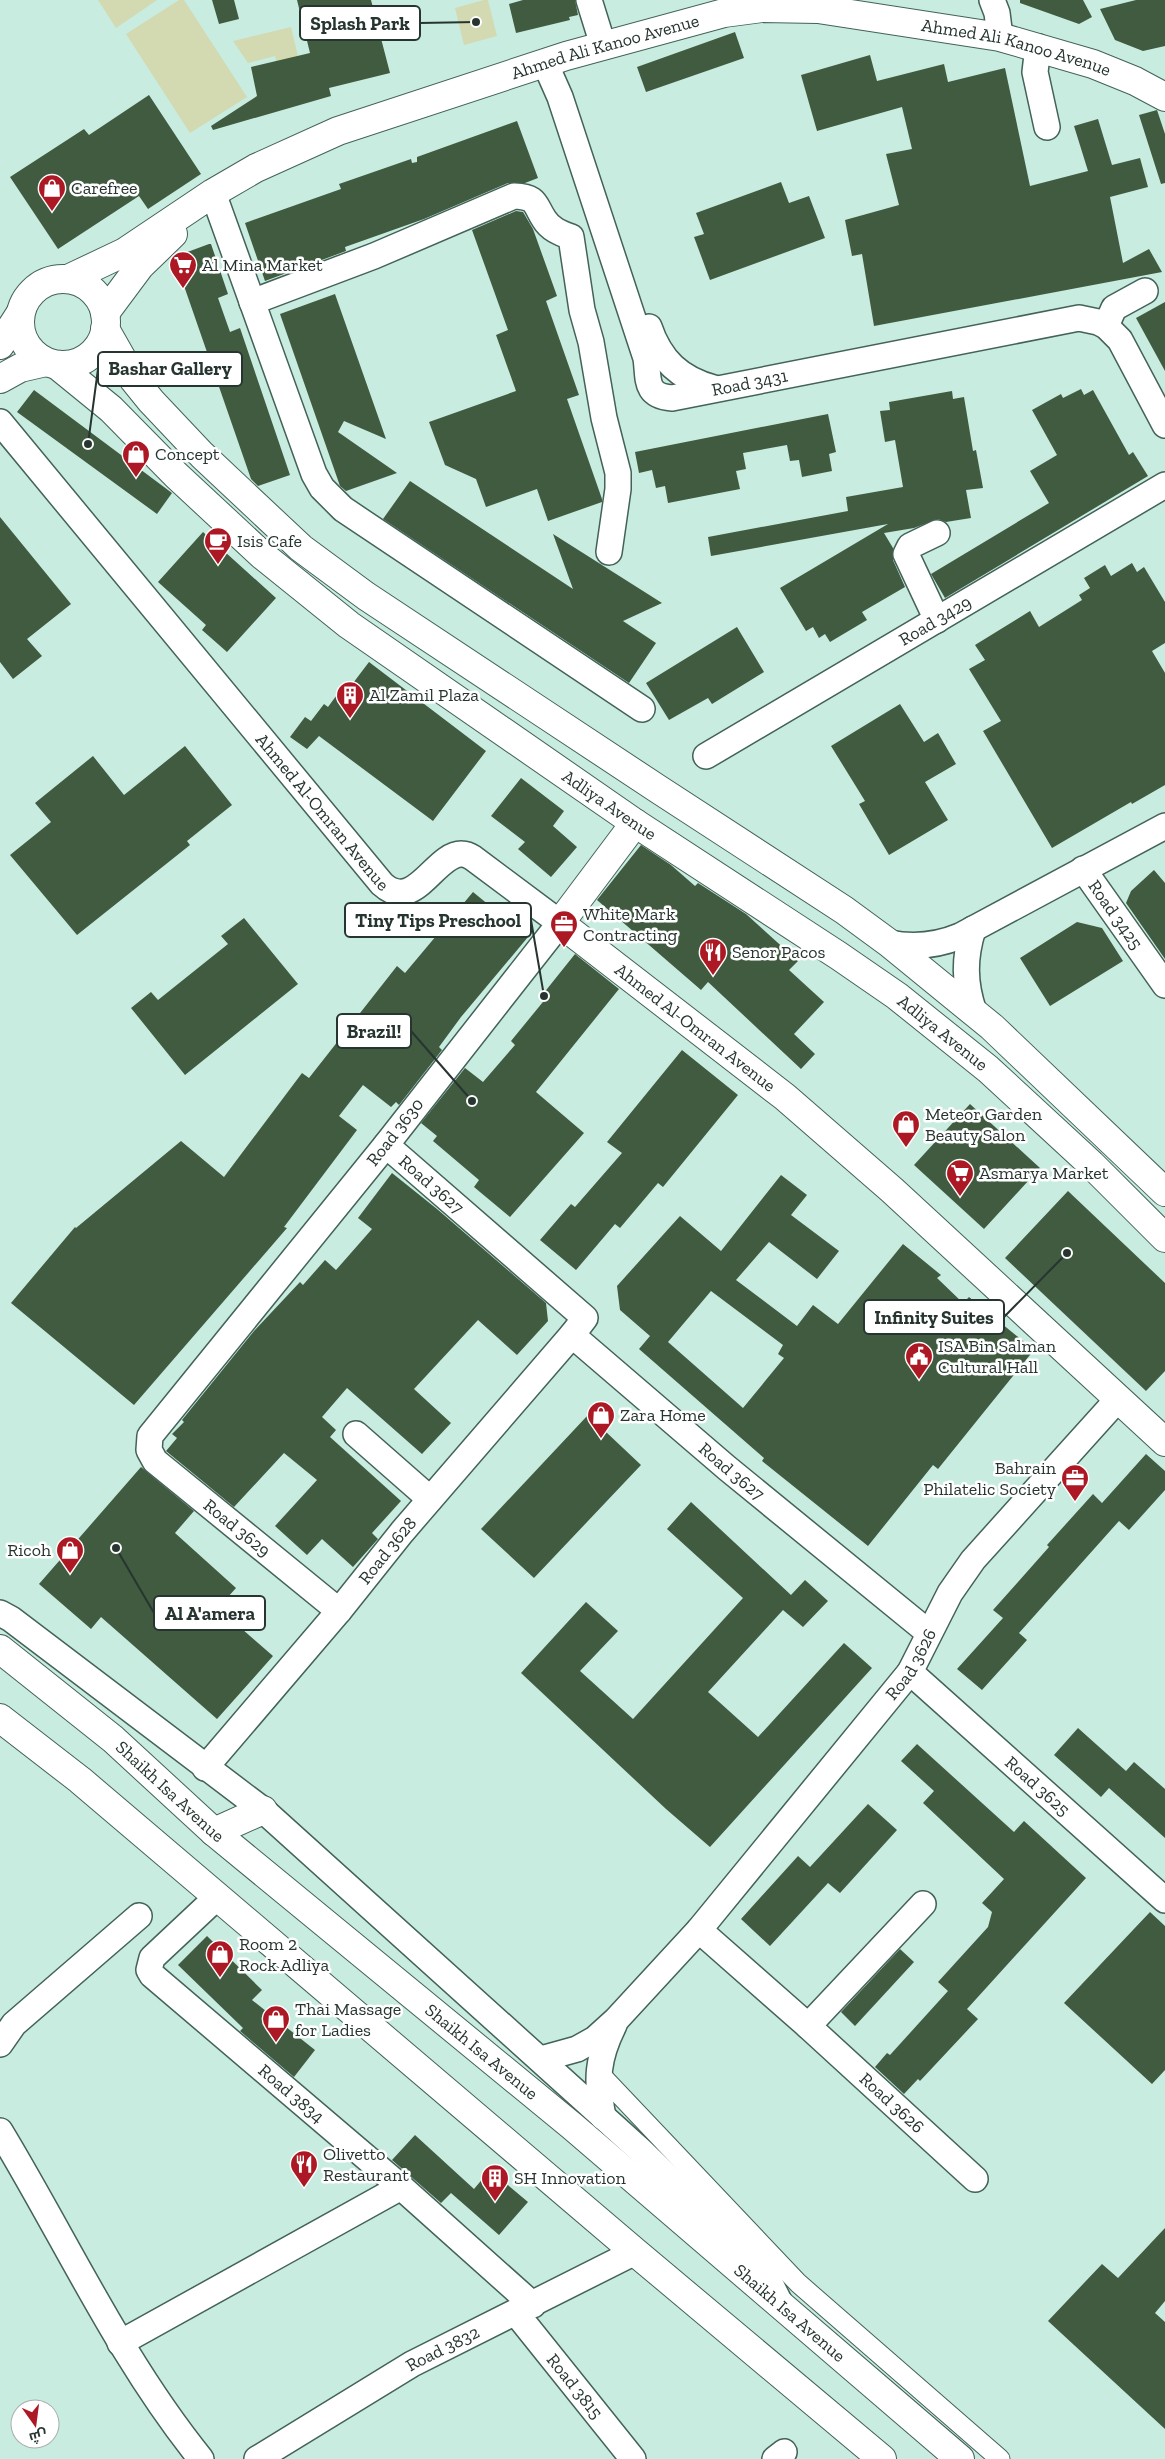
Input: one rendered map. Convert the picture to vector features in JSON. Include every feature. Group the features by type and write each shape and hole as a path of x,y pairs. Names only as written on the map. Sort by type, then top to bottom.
{"main road":[{"name":"Ahmed Ali Kanoo Avenue","path":"68,279 125,252 209,195 256,168 338,131 603,45 724,13 762,8 818,10 1000,37 1038,46 1093,64 1135,81 1165,97"},
{"name":"Ahmed Ali Kanoo Avenue","path":"105,321 140,266 185,222 209,195"},
{"path":"0,345 20,314 24,302 32,292 49,282 68,279 81,282 92,290 101,301 105,321 101,342 94,352 83,360 70,364 52,363 20,368 0,380"},
{"path":"20,314 20,326 28,348 52,363"},
{"name":"Adliya Avenue","path":"105,321 134,380 151,401 202,455 301,548 375,601 658,790 844,910 889,943 974,1012 1044,1075 1165,1192"},
{"name":"Adliya Avenue","path":"52,363 111,410 176,475 262,555 349,625 635,823 897,996 988,1069 1091,1164 1165,1238"},
{"name":"Road 3630","path":"560,923 635,823"},
{"name":"Ahmed Al-Omran Avenue","path":"560,923 785,1097 892,1190 1084,1365 1165,1442"},
{"name":"Shaikh Isa Avenue","path":"0,1648 113,1739 214,1832 572,2126 960,2459"},
{"path":"0,1718 80,1780 216,1898 882,2459"},
{"path":"214,1832 263,1810"}],"street":[{"path":"589,0 603,45"},
{"path":"992,0 997,13 1000,37"},
{"path":"1038,46 1035,72 1046,127"},
{"name":"Road 3431","path":"556,60 569,80 608,223 645,336 646,380 649,386 659,395 672,398 714,388 1069,319 1088,319 1106,326"},
{"path":"209,195 252,302 314,474 332,499 343,509 642,709"},
{"path":"252,302 374,256 514,196 529,198 540,208 543,219 550,226 557,232 571,237 608,223"},
{"path":"571,237 582,310 591,342 604,418 618,473 618,488 608,552"},
{"path":"1145,291 1114,308 1106,326 1120,340 1157,393 1165,425"},
{"name":"Ahmed Al-Omran Avenue","path":"0,422 382,884 390,891 404,892 425,880 451,857 462,854 473,858 560,923"},
{"name":"Road 3429","path":"706,756 1165,485"},
{"path":"937,533 910,546 906,554 937,620"},
{"name":"Road 3425","path":"889,943 903,946 932,945 946,942 1165,826"},
{"name":"Road 3425","path":"1083,869 1165,985"},
{"name":"Road 3630","path":"150,1436 386,1145 560,923"},
{"path":"973,929 965,962 968,996 974,1012"},
{"name":"Road 3627","path":"386,1145 585,1318 572,1335 727,1468 929,1633"},
{"name":"Road 3628","path":"205,1768 339,1612 430,1499 572,1335"},
{"name":"Road 3626","path":"540,2059 584,2046 616,2020 699,1930 910,1672 950,1593 973,1560 1118,1399"},
{"path":"356,1434 430,1499"},
{"name":"Road 3629","path":"150,1436 149,1450 155,1461 339,1612"},
{"path":"0,1613 11,1619 205,1768 263,1810 640,2150 763,2269 781,2305"},
{"name":"Road 3625","path":"910,1672 1165,1900"},
{"name":"Road 3834","path":"216,1898 152,1958 149,1970 152,1975 401,2187 525,2309"},
{"path":"808,2026 923,1904"},
{"path":"0,2044 14,2024 139,1916"},
{"name":"Road 3626","path":"699,1930 808,2026 975,2179"},
{"name":"Road 3626","path":"603,2117 598,2093 599,2062 616,2020"},
{"path":"599,2073 798,2283 1000,2459"},
{"path":"0,2131 43,2201 120,2343 167,2415 201,2459"},
{"path":"120,2343 401,2187"},
{"name":"Road 3832","path":"257,2459 412,2364 525,2309 635,2252"},
{"name":"Road 3815","path":"525,2309 633,2459"}],"green space":[{"path":"98,0 157,0 116,28"},
{"path":"179,0 184,0 247,97 190,133 126,34"},
{"path":"488,0 497,36 464,45 455,8"},
{"path":"291,27 302,73 281,78 275,56 248,63 233,41"}],"building":[{"path":"212,0 234,0 239,19 219,24"},
{"path":"297,0 371,0 390,73 329,88 331,96 213,130 211,126 257,96 251,67 310,53"},
{"path":"523,0 575,0 578,15 569,17 570,20 516,33 509,4"},
{"path":"1020,0 1083,0 1092,17 1079,24 1020,3"},
{"path":"1136,0 1165,0 1165,46 1143,51 1115,40 1100,9"},
{"path":"735,32 744,58 646,92 637,67"},
{"path":"870,55 877,81 944,64 948,82 1005,68 1030,186 1088,171 1074,126 1098,119 1112,165 1140,158 1148,187 1110,197 1123,263 1149,249 1162,272 874,326 862,254 852,256 845,220 899,205 886,154 912,149 902,107 817,131 801,75"},
{"path":"149,95 201,174 148,209 139,196 58,249 10,177 84,129 89,135"},
{"path":"1157,110 1165,134 1165,183 1161,184 1139,115"},
{"path":"517,121 538,178 525,183 508,183 424,219 345,247 346,251 265,281 245,223 341,189 339,184 411,159 412,163 417,162 417,157"},
{"path":"781,182 789,203 809,196 825,238 710,280 694,237 704,234 696,213"},
{"path":"516,211 523,212 533,229 557,296 546,301 579,395 567,399 602,499 602,502 548,521 537,489 486,507 476,479 445,465 429,422 516,391 496,335 508,330 472,230"},
{"path":"211,244 228,294 218,298 230,332 240,328 290,475 258,486 251,479 174,257"},
{"path":"335,294 386,439 344,421 338,432 397,473 346,491 340,486 280,314"},
{"path":"1165,302 1165,371 1136,318"},
{"path":"1081,389 1084,395 1093,390 1129,455 1133,452 1148,476 945,598 931,574 1049,503 1030,471 1057,455 1032,410 1061,394 1063,398"},
{"path":"34,390 172,493 157,514 17,412"},
{"path":"952,391 953,399 964,397 973,451 976,450 983,488 966,490 971,518 946,522 938,519 914,528 884,533 893,548 893,560 905,587 862,612 867,620 830,642 825,634 819,638 813,627 806,631 780,588 888,524 711,556 708,537 848,511 846,497 903,487 895,440 885,442 880,411 890,410 889,402"},
{"path":"828,414 836,452 829,454 832,471 802,477 799,460 790,461 787,445 743,453 746,469 736,471 740,489 668,503 665,486 656,488 652,470 639,473 635,452"},
{"path":"410,481 573,589 553,534 662,603 623,621 656,643 629,683 383,519"},
{"path":"0,517 71,604 27,639 42,656 13,679 0,662"},
{"path":"203,532 276,598 227,652 202,630 206,625 158,582"},
{"path":"1132,563 1137,572 1144,567 1165,602 1165,643 1152,651 1165,673 1165,785 1132,804 1131,802 1052,848 983,731 1001,721 969,669 985,660 975,645 1030,611 1039,627 1082,600 1079,595 1090,588 1084,578 1105,565 1111,576"},
{"path":"737,627 764,672 712,704 708,698 669,720 646,683"},
{"path":"369,662 486,751 433,821 319,736 307,749 290,737 305,717 311,721 324,704 328,707 339,692 344,695"},
{"path":"900,704 924,742 938,733 956,764 925,782 948,820 889,855 859,804 865,801 831,746"},
{"path":"185,746 232,805 187,841 190,845 77,935 10,855 51,822 35,803 93,756 124,795"},
{"path":"521,778 564,811 553,826 577,847 551,877 518,849 525,842 491,816"},
{"path":"641,845 671,865 695,886 698,883 746,914 798,961 789,970 824,1002 794,1034 815,1054 801,1069 708,982 701,990 597,900"},
{"path":"1154,870 1165,883 1165,959 1126,903 1131,891"},
{"path":"473,892 528,937 461,1017 439,1047 442,1050 399,1105 396,1102 391,1107 363,1085 339,1116 357,1130 284,1227 287,1228 134,1405 11,1303 75,1227 181,1141 224,1177 302,1073 309,1078 397,966 405,973"},
{"path":"244,918 298,984 185,1075 131,1008 151,992 158,1000 228,944 221,936"},
{"path":"1077,922 1102,928 1123,961 1050,1006 1020,958"},
{"path":"575,954 619,989 536,1092 584,1133 510,1217 474,1187 479,1180 433,1141 437,1136 421,1123 465,1068 483,1082 515,1045 511,1041 547,997 543,994"},
{"path":"682,1050 738,1095 663,1187 658,1183 620,1228 615,1224 576,1270 540,1240 571,1204 575,1207 622,1153 607,1142"},
{"path":"970,1104 1040,1168 984,1229 914,1165"},
{"path":"392,1173 437,1209 546,1303 548,1321 517,1355 478,1320 414,1389 451,1423 422,1454 347,1388 322,1417 336,1430 330,1437 401,1501 372,1533 378,1539 353,1567 322,1539 307,1555 275,1526 317,1480 284,1453 234,1507 166,1451 177,1438 172,1434 184,1422 182,1420 254,1331 300,1282 303,1285 325,1260 336,1270 372,1229 358,1218"},
{"path":"781,1175 807,1195 791,1215 839,1251 817,1279 769,1242 736,1280 797,1326 813,1305 838,1324 903,1244 941,1275 937,1278 963,1303 969,1297 1034,1350 938,1469 933,1465 868,1546 762,1461 764,1458 639,1349 650,1336 620,1310 617,1286 680,1216 721,1251","holes":["711,1291 783,1345 778,1354 784,1358 743,1408 668,1342"]},
{"path":"1068,1191 1165,1283 1165,1371 1146,1391 1005,1258"},
{"path":"588,1415 641,1465 534,1578 481,1529"},
{"path":"1146,1454 1165,1471 1165,1490 1129,1530 1119,1521 1019,1633 1027,1640 982,1690 957,1669 1003,1618 993,1610 1049,1547 1047,1545 1093,1494 1102,1503"},
{"path":"141,1467 194,1511 175,1533 236,1588 218,1608 273,1656 217,1719 101,1617 91,1629 39,1584"},
{"path":"691,1502 791,1595 805,1580 828,1601 803,1627 783,1610 708,1692 758,1737 844,1643 872,1668 710,1847 666,1809 521,1673 586,1602 618,1631 580,1671 633,1719 743,1598 667,1529"},
{"path":"1078,1728 1126,1771 1134,1762 1165,1789 1165,1838 1109,1788 1101,1797 1054,1755"},
{"path":"917,1744 1014,1832 1024,1821 1086,1878 967,2009 978,2019 920,2081 918,2079 904,2094 875,2067 887,2053 890,2055 948,1991 938,1982 988,1927 992,1912 982,1903 1004,1879 923,1803 934,1791 901,1761"},
{"path":"868,1804 897,1830 840,1893 828,1883 770,1946 741,1919 798,1856 810,1867"},
{"path":"1150,1912 1165,1926 1165,2070 1152,2084 1064,2003"},
{"path":"207,1936 262,1990 252,2000 315,2050 294,2077 240,2031 243,2028 178,1965"},
{"path":"900,1949 914,1962 855,2026 841,2012"},
{"path":"415,2135 474,2189 490,2170 528,2202 499,2235 451,2193 441,2203 392,2160"},
{"path":"1165,2228 1165,2301 1155,2313 1165,2322 1165,2429 1048,2321 1102,2264 1118,2278"}],"place":[{"name":"Splash Park","path":"476,22"},
{"name":"Carefree","path":"52,212"},
{"name":"Al Mina Market","path":"183,289"},
{"name":"Bashar Gallery","path":"88,444"},
{"name":"Concept","path":"136,478"},
{"name":"Isis Cafe","path":"218,565"},
{"name":"Al Zamil Plaza","path":"350,719"},
{"name":"White Mark Contracting","path":"564,948"},
{"name":"Senor Pacos","path":"713,976"},
{"name":"Tiny Tips Preschool","path":"544,996"},
{"name":"Brazil!","path":"472,1101"},
{"name":"Meteor Garden Beauty Salon","path":"906,1148"},
{"name":"Asmarya Market","path":"960,1197"},
{"name":"Infinity Suites","path":"1067,1253"},
{"name":"ISA Bin Salman Cultural Hall","path":"919,1380"},
{"name":"Zara Home","path":"601,1439"},
{"name":"Bahrain Philatelic Society","path":"1075,1502"},
{"name":"Al A'amera","path":"116,1548"},
{"name":"Ricoh","path":"70,1574"},
{"name":"Room 2 Rock Adliya","path":"220,1978"},
{"name":"Thai Massage for Ladies","path":"276,2043"},
{"name":"Olivetto Restaurant","path":"304,2188"},
{"name":"SH Innovation","path":"495,2202"}]}
